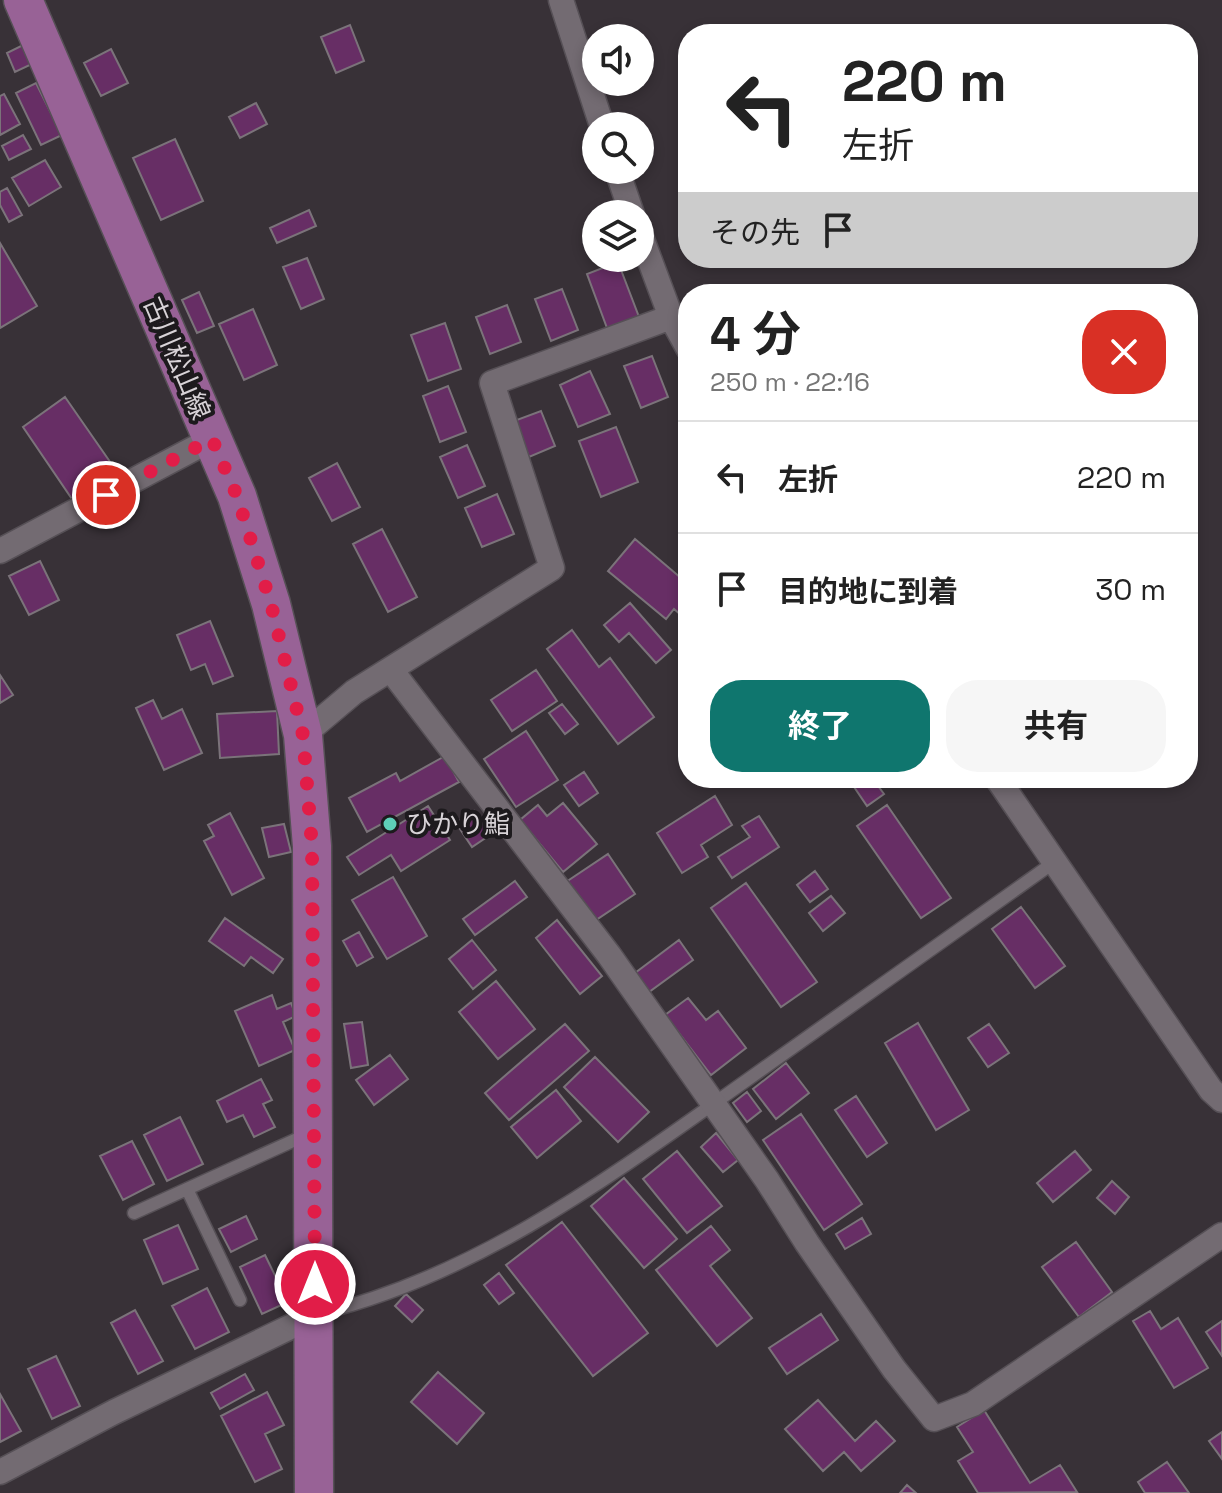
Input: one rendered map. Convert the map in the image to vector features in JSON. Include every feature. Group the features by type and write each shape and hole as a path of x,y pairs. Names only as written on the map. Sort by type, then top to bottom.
{"main road":[{"name":"古川松山線","path":"23,0 237,496 271,604 303,735 312,846 314,1493"}],"street":[{"path":"561,0 597,112"},
{"path":"654,271 678,330"},
{"path":"303,735 354,692 552,568 492,383 671,317"},
{"path":"0,551 212,439"},
{"path":"391,670 609,955 894,1369 934,1419 973,1404 1222,1235"},
{"path":"1004,788 1211,1090 1222,1100"},
{"path":"0,1472 114,1412 315,1315"}],"lane":[{"path":"315,1315 363,1303 472,1257 577,1198 1053,863"},
{"path":"134,1213 314,1131"},
{"path":"187,1189 240,1300"}],"building":[{"path":"350,25 364,61 336,73 321,37"},
{"path":"25,44 34,63 15,72 7,53"},
{"path":"111,49 128,83 101,96 84,63"},
{"path":"36,83 62,135 41,145 16,93"},
{"path":"4,94 20,124 0,135 0,96"},
{"path":"256,103 267,124 240,138 229,117"},
{"path":"23,135 31,149 9,160 2,146"},
{"path":"175,139 203,201 161,220 133,158"},
{"path":"45,160 61,187 29,206 12,178"},
{"path":"7,188 22,215 9,222 0,205 0,192"},
{"path":"309,210 316,226 277,243 270,228"},
{"path":"0,243 37,306 0,328"},
{"path":"307,258 324,299 301,309 283,267"},
{"path":"622,272 639,317 607,328 587,274"},
{"path":"562,289 578,330 551,341 535,299"},
{"path":"199,292 214,326 197,333 182,300"},
{"path":"507,305 521,342 490,354 476,317"},
{"path":"253,309 277,365 244,380 219,324"},
{"path":"445,323 461,369 428,381 411,335"},
{"path":"652,356 668,397 641,408 624,366"},
{"path":"590,371 610,414 578,427 560,385"},
{"path":"448,386 466,432 440,442 423,396"},
{"path":"65,397 115,469 72,499 23,427"},
{"path":"541,411 555,446 529,457 514,421"},
{"path":"616,427 638,482 601,497 579,441"},
{"path":"467,445 485,486 458,498 440,457"},
{"path":"337,463 360,507 332,521 309,478"},
{"path":"497,494 514,534 482,547 465,508"},
{"path":"382,529 417,597 388,612 353,544"},
{"path":"635,539 678,576 678,612 674,609 666,619 608,571"},
{"path":"40,561 59,600 29,615 9,576"},
{"path":"630,603 671,650 656,663 629,633 619,642 604,625"},
{"path":"210,621 233,676 213,684 205,664 191,670 177,635"},
{"path":"572,630 599,667 610,658 654,717 618,744 547,649"},
{"path":"536,670 557,701 512,731 491,700"},
{"path":"0,675 13,695 0,703"},
{"path":"153,700 162,719 182,709 202,753 164,770 136,708"},
{"path":"562,704 578,724 565,734 549,713"},
{"path":"277,711 279,754 220,758 217,714"},
{"path":"526,731 558,780 516,807 484,759"},
{"path":"445,756 459,782 367,832 349,798 396,773 400,781"},
{"path":"584,772 598,793 579,806 564,785"},
{"path":"855,788 880,788 884,794 867,806"},
{"path":"715,796 732,825 701,845 708,857 682,873 657,833"},
{"path":"563,803 597,844 563,872 520,820 538,805 547,816"},
{"path":"887,805 951,898 921,918 857,826"},
{"path":"428,806 450,840 401,871 391,855 359,875 347,857"},
{"path":"474,811 490,835 472,847 456,823"},
{"path":"230,813 264,878 232,895 204,841 214,836 208,825"},
{"path":"759,816 779,847 732,878 718,857 750,837 742,826"},
{"path":"284,824 291,852 269,857 262,828"},
{"path":"608,854 635,894 593,922 566,882"},
{"path":"815,871 828,889 810,902 797,885"},
{"path":"393,877 427,936 387,959 352,900"},
{"path":"515,881 527,897 475,935 463,919"},
{"path":"746,883 817,982 781,1007 711,908"},
{"path":"831,896 845,913 823,931 809,913"},
{"path":"1021,907 1065,966 1035,988 992,929"},
{"path":"225,918 283,959 273,973 251,957 244,966 209,941"},
{"path":"557,920 602,976 580,994 536,938"},
{"path":"359,932 373,957 357,966 343,941"},
{"path":"472,940 496,970 473,989 449,959"},
{"path":"679,940 693,960 649,992 635,973"},
{"path":"496,981 535,1029 498,1059 459,1012"},
{"path":"272,995 277,1009 291,1003 296,1016 283,1022 295,1050 259,1066 235,1011"},
{"path":"688,998 706,1020 718,1011 746,1048 711,1075 665,1015"},
{"path":"362,1022 368,1065 351,1068 344,1024"},
{"path":"918,1023 969,1110 936,1130 885,1043"},
{"path":"565,1024 589,1051 509,1120 485,1093"},
{"path":"989,1024 1009,1053 988,1067 968,1038"},
{"path":"390,1055 408,1079 374,1105 356,1080"},
{"path":"595,1057 649,1112 618,1142 564,1087"},
{"path":"786,1063 809,1093 776,1119 753,1089"},
{"path":"261,1079 272,1100 263,1104 275,1127 254,1137 243,1115 227,1122 217,1101"},
{"path":"556,1090 581,1121 537,1158 511,1127"},
{"path":"747,1092 761,1111 747,1122 733,1103"},
{"path":"856,1096 887,1143 867,1157 835,1110"},
{"path":"801,1114 862,1204 824,1230 763,1140"},
{"path":"180,1117 203,1164 167,1181 144,1135"},
{"path":"716,1133 738,1160 723,1172 701,1147"},
{"path":"132,1141 154,1184 123,1200 100,1156"},
{"path":"677,1151 722,1206 687,1233 643,1179"},
{"path":"1075,1151 1091,1170 1053,1202 1037,1183"},
{"path":"624,1178 677,1239 644,1268 591,1206"},
{"path":"1112,1181 1129,1197 1115,1214 1097,1198"},
{"path":"246,1216 257,1239 231,1252 219,1229"},
{"path":"862,1218 871,1234 845,1249 836,1234"},
{"path":"562,1222 648,1333 593,1376 506,1265"},
{"path":"178,1225 198,1269 163,1284 144,1240"},
{"path":"711,1226 730,1250 710,1266 752,1318 717,1346 656,1270"},
{"path":"1076,1242 1112,1292 1079,1317 1042,1267"},
{"path":"265,1255 288,1302 262,1314 240,1267"},
{"path":"499,1273 514,1293 499,1304 484,1285"},
{"path":"207,1288 229,1332 195,1349 172,1306"},
{"path":"406,1294 423,1310 412,1322 395,1306"},
{"path":"135,1310 163,1361 138,1374 111,1323"},
{"path":"1150,1311 1161,1329 1178,1318 1208,1368 1174,1388 1133,1321"},
{"path":"821,1314 838,1340 787,1374 769,1348"},
{"path":"1222,1321 1222,1356 1206,1332"},
{"path":"56,1356 80,1406 52,1419 28,1369"},
{"path":"438,1372 484,1413 457,1444 411,1402"},
{"path":"245,1374 254,1390 220,1409 211,1393"},
{"path":"267,1392 284,1425 265,1434 282,1469 255,1482 221,1416"},
{"path":"0,1394 21,1431 0,1442"},
{"path":"818,1400 855,1441 876,1421 895,1441 861,1471 844,1452 823,1471 785,1429"},
{"path":"984,1410 1030,1483 1060,1465 1077,1492 978,1493 958,1461 973,1452 957,1427"},
{"path":"1222,1432 1222,1459 1209,1441"},
{"path":"1167,1462 1189,1493 1145,1493 1138,1482"},
{"path":"907,1485 916,1493 900,1493"}],"place":[{"name":"ひかり鮨","path":"390,824"}],"route":[{"path":"106,495 212,439 237,496 271,604 303,735 312,846 315,1284"}]}
